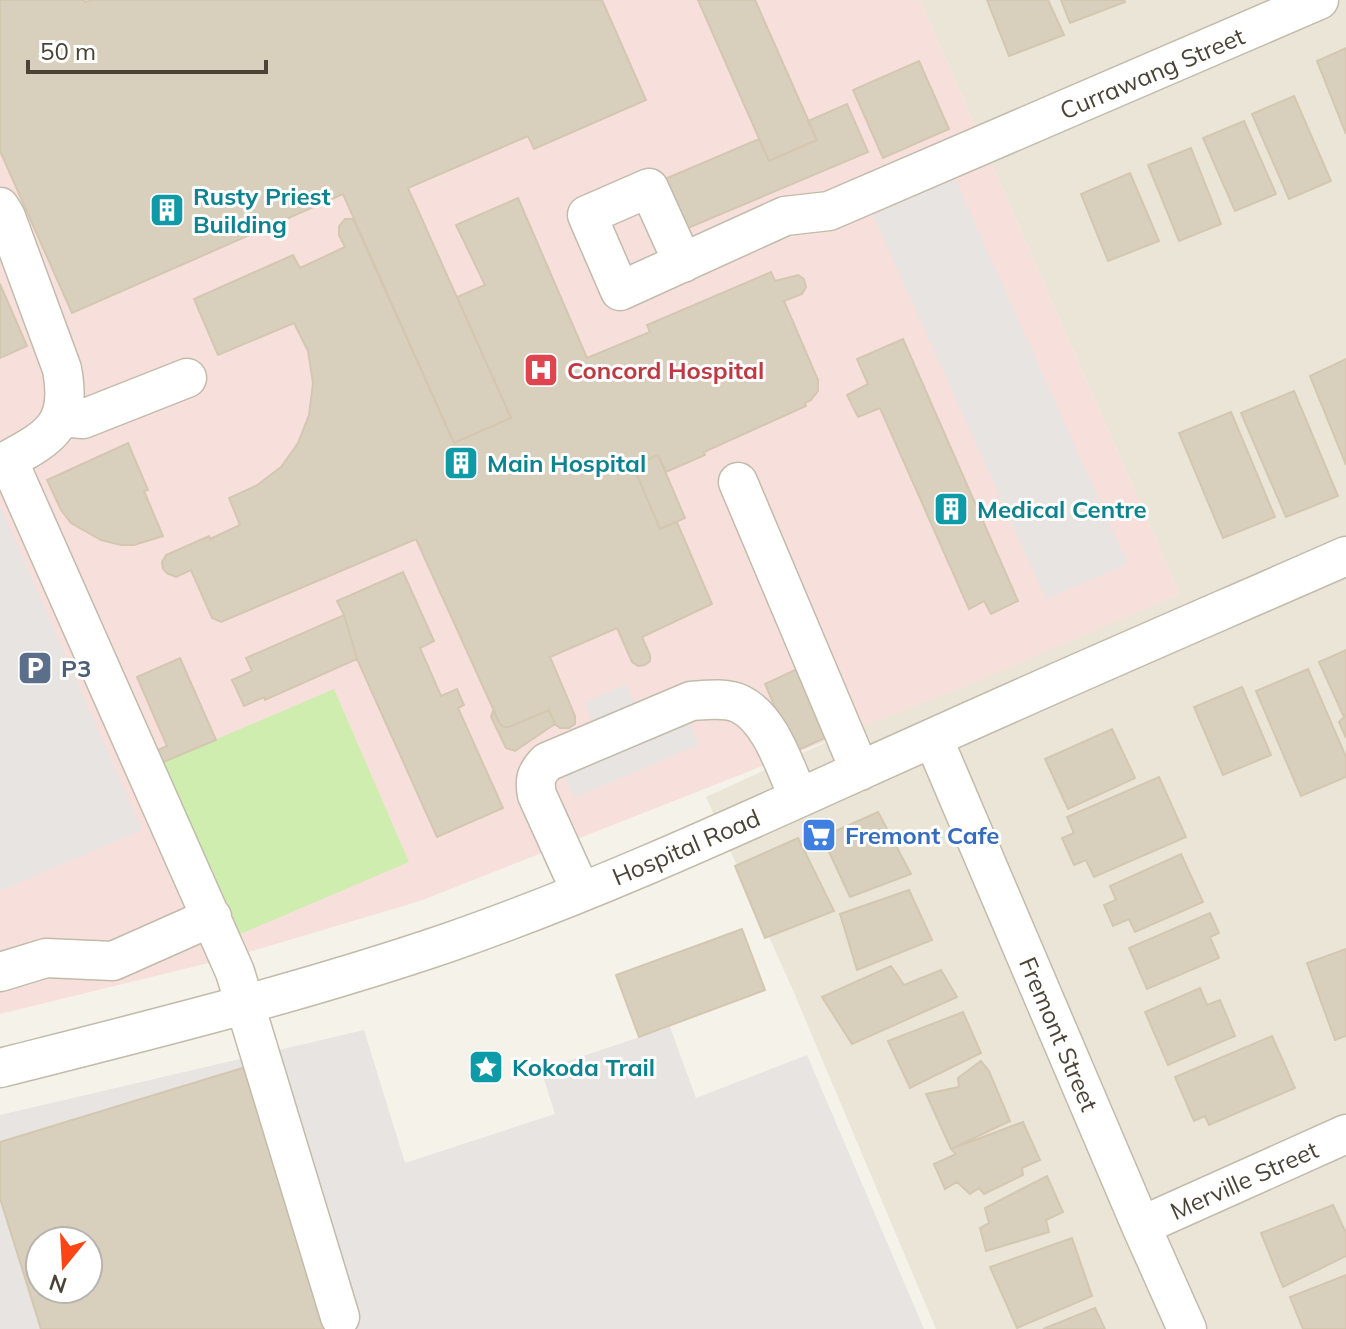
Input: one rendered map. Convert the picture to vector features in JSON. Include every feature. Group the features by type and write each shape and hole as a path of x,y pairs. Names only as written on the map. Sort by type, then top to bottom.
{"street":[{"name":"Currawang Street","path":"683,263 785,216 829,211 1319,0"},
{"path":"0,207 62,369 66,392 62,417 41,442 8,460 235,972 340,1317"},
{"path":"62,417 83,419 187,378"},
{"path":"738,482 860,771"},
{"name":"Hospital Road","path":"0,1068 246,1005 449,942 581,892 1346,556"},
{"path":"581,892 537,795 534,782 538,770 547,762 691,701 738,703 755,714 768,728 799,798"},
{"name":"Fremont Street","path":"933,738 1187,1329"},
{"path":"0,972 46,958 113,961 212,917"},
{"name":"Merville Street","path":"1141,1226 1346,1134"}],"shaded area":[{"name":"Concord Hospital","path":"0,0 920,0 1180,594 966,686 420,901 229,958 0,1014"},
{"path":"920,0 1346,0 1346,1329 936,1329 792,988 706,797 844,734 1180,594"},
{"path":"955,179 1128,564 1046,599 873,215"},
{"name":"P3","path":"0,506 142,830 0,891"},
{"path":"626,684 636,707 594,725 584,703"},
{"path":"688,719 699,745 574,798 563,772"},
{"path":"670,1027 696,1098 807,1055 924,1329 0,1329 0,1115 364,1030 405,1163 555,1114 541,1070"}],"green space":[{"path":"334,689 409,862 231,938 156,765"}],"building":[{"name":"Rusty Priest Building","path":"0,0 602,0 646,100 534,149 528,136 408,188 511,418 454,443 343,194 72,313 0,151"},
{"path":"698,0 755,0 817,140 769,161"},
{"path":"987,0 1048,0 1064,35 1009,56"},
{"path":"1061,0 1124,0 1125,2 1070,23"},
{"path":"1346,48 1346,134 1317,61"},
{"path":"919,61 949,129 883,158 853,90"},
{"path":"1294,96 1331,181 1289,199 1252,114"},
{"path":"847,104 868,152 681,231 660,181 759,139 769,161 817,140 808,121"},
{"path":"1244,121 1276,194 1235,211 1203,138"},
{"path":"1191,148 1221,224 1179,241 1148,165"},
{"path":"1130,173 1159,241 1108,261 1081,194"},
{"name":"Main Hospital","path":"518,198 587,358 650,332 647,325 771,272 775,281 798,275 804,279 806,287 802,294 784,301 818,380 818,391 805,403 806,406 704,452 705,455 666,472 658,455 633,466 660,529 677,522 712,604 642,637 650,655 650,661 645,665 638,666 632,662 617,628 550,657 575,716 575,724 569,728 560,728 555,724 549,710 509,727 500,724 416,539 221,622 212,618 191,570 176,577 163,569 162,562 166,555 240,525 229,498 256,486 281,467 298,443 309,415 313,383 308,351 294,323 218,355 194,299 293,255 300,268 345,247 339,235 339,226 345,219 353,219 454,443 511,418 457,297 485,285 456,225"},
{"path":"0,284 27,346 0,358"},
{"name":"Medical Centre","path":"903,339 1018,601 991,614 984,601 969,609 880,408 858,417 847,395 868,384 857,359"},
{"path":"1346,359 1346,465 1310,376"},
{"path":"1294,391 1338,496 1286,517 1241,413"},
{"path":"1231,412 1275,517 1223,538 1179,433"},
{"path":"128,443 163,536 134,545 121,545 101,540 71,523 47,480"},
{"path":"658,455 685,518 660,529 633,466"},
{"path":"403,572 434,641 420,648 441,696 457,689 464,705 458,708 503,808 437,837 357,659 337,601"},
{"path":"344,615 357,659 265,700 264,697 244,706 232,680 252,671 246,658"},
{"path":"1346,650 1346,738 1339,722 1344,717 1319,662"},
{"path":"180,658 216,740 156,765 151,753 167,746 137,677"},
{"path":"797,669 827,737 794,752 765,684"},
{"path":"1308,669 1346,757 1346,777 1301,796 1256,691"},
{"path":"1242,687 1271,755 1223,775 1194,707"},
{"path":"549,710 555,724 515,751 506,748 491,717 493,711 500,724 509,727"},
{"path":"1112,729 1135,778 1068,809 1045,759"},
{"path":"1159,777 1186,837 1094,877 1086,860 1074,865 1062,838 1074,833 1067,817"},
{"path":"878,812 911,874 850,897 822,837"},
{"path":"798,838 834,911 765,938 735,866"},
{"path":"1181,854 1203,902 1135,932 1129,919 1113,926 1104,905 1116,900 1110,886"},
{"path":"909,890 932,940 857,970 840,914"},
{"path":"1210,913 1219,933 1210,937 1219,958 1147,989 1129,948"},
{"path":"742,929 765,990 639,1037 616,975"},
{"path":"1346,949 1346,1036 1335,1040 1307,963"},
{"path":"891,966 904,985 941,970 957,997 852,1044 822,997"},
{"path":"1200,988 1207,1005 1220,1000 1235,1036 1168,1065 1145,1012"},
{"path":"963,1012 981,1053 910,1088 888,1041"},
{"path":"1272,1036 1295,1088 1209,1125 1205,1116 1194,1121 1175,1077"},
{"path":"981,1061 989,1071 1010,1121 951,1149 926,1094 959,1087 958,1078"},
{"path":"249,1066 331,1329 41,1329 33,1305 104,1305 104,1225 24,1225 24,1275 0,1198 0,1142"},
{"path":"1023,1122 1040,1160 1022,1168 1023,1175 984,1194 979,1188 970,1194 957,1182 945,1189 934,1164 956,1154 951,1149"},
{"path":"1047,1176 1063,1212 1046,1220 1049,1232 986,1251 980,1228 989,1223 985,1208"},
{"path":"1333,1205 1346,1233 1346,1256 1283,1287 1261,1233"},
{"path":"1072,1238 1092,1296 1017,1328 990,1267"},
{"path":"1346,1275 1346,1329 1303,1329 1290,1297"},
{"path":"1095,1308 1105,1329 1043,1329"}],"place":[{"name":"Rusty Priest Building","path":"167,210"},
{"name":"Concord Hospital","path":"541,370"},
{"name":"Main Hospital","path":"461,463"},
{"name":"Medical Centre","path":"951,509"},
{"name":"P3","path":"35,668"},
{"name":"Fremont Cafe","path":"819,835"},
{"name":"Kokoda Trail","path":"486,1067"}]}
